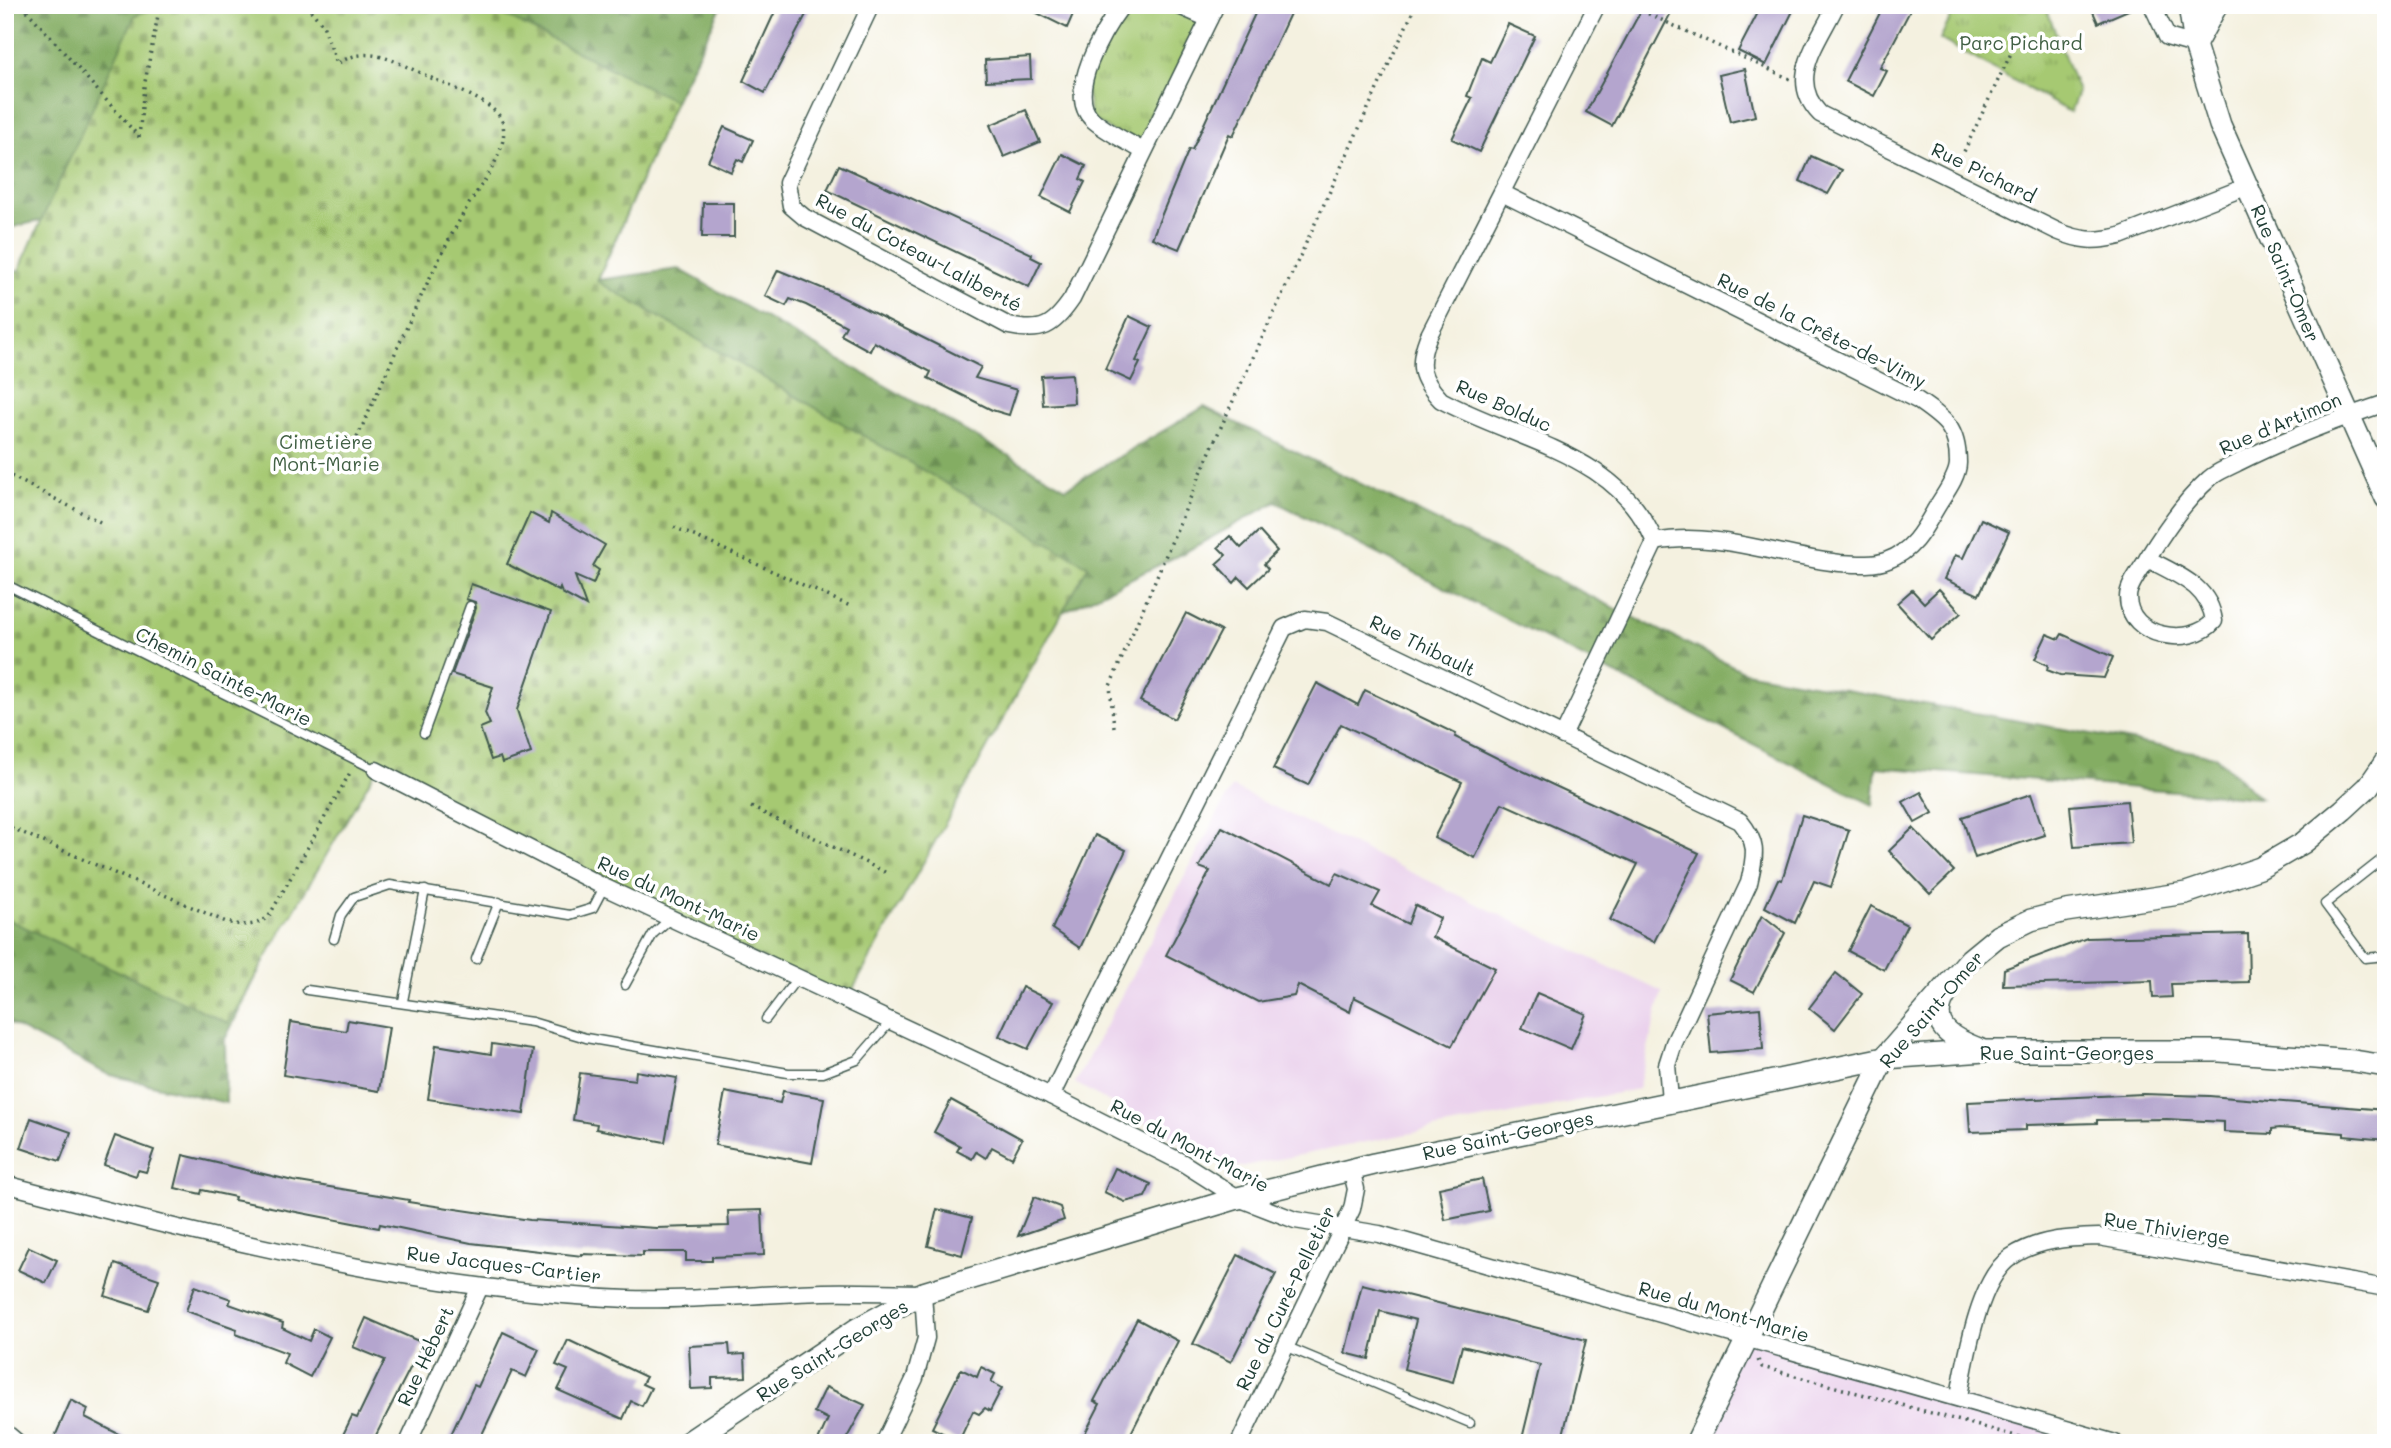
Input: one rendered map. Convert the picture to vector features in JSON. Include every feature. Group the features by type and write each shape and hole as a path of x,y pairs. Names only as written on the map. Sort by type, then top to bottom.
{"street":[{"name":"Rue du Coteau-Laliberté","path":"871,5 787,183 791,206 816,224 1009,326 1026,330 1046,327 1059,318 1072,299 1212,12 1177,5"},
{"path":"1122,5 1110,21 1084,78 1082,101 1091,118 1143,151"},
{"name":"Rue Bolduc","path":"1597,5 1428,337 1419,368 1427,385 1441,400 1595,468 1620,489 1644,516 1655,542"},
{"path":"1802,85 1808,64 1836,5"},
{"path":"2152,5 2167,37 2196,45 2217,5"},
{"name":"Rue Saint-Omer","path":"2189,5 2196,45 2220,125 2386,498"},
{"name":"Rue Pichard","path":"1802,85 1808,101 1820,114 2082,241 2120,236 2248,186"},
{"name":"Rue de la Crête-de-Vimy","path":"1502,193 1917,400 1953,428 1958,448 1958,468 1920,537 1887,561 1859,564 1813,560 1702,539 1677,538 1655,542"},
{"name":"Rue d'Artimon","path":"2148,559 2204,592 2211,605 2214,621 2206,631 2189,636 2163,637 2136,619 2129,608 2128,593 2148,559 2180,512 2210,477 2254,454 2348,415 2386,403"},
{"path":"1563,736 1655,542"},
{"name":"Rue Thibault","path":"1051,1096 1284,628 1305,619 1327,622 1740,821 1753,838 1755,858 1749,883 1667,1065 1670,1100"},
{"name":"Rue Saint-Omer","path":"1696,1443 1884,1058 1970,959 1998,936 2031,920 2066,911 2186,893 2260,868 2303,843 2343,810 2368,787 2386,761"},
{"name":"Rue du Mont-Marie","path":"376,770 604,887 1051,1096 1183,1163 1238,1198 1295,1220 1392,1237 1745,1340 1959,1396 2115,1443"},
{"path":"1970,959 1942,999 1939,1009 1941,1025 1951,1036 1984,1051"},
{"name":"Rue Saint-Georges","path":"687,1443 857,1329 923,1293 1238,1198 1351,1169 1670,1100 1884,1058 1984,1051 2220,1051 2354,1060 2386,1066"},
{"name":"Rue du Curé-Pelletier","path":"1239,1443 1352,1209 1356,1189 1351,1169"},
{"name":"Rue Jacques-Cartier","path":"5,1184 147,1221 408,1276 480,1287 627,1299 696,1299 824,1292 923,1293"},
{"name":"Rue Thivierge","path":"1959,1396 1966,1358 1993,1275 2010,1257 2060,1238 2099,1237 2386,1288"},
{"name":"Rue Hébert","path":"408,1443 480,1287"},
{"path":"884,1443 919,1365 926,1338 923,1293"},
{"path":"5,1432 18,1443"}],"lane":[{"name":"Chemin Sainte-Marie","path":"5,584 376,770"},
{"path":"424,733 470,606"},
{"path":"2386,856 2325,904 2365,958 2386,956"},
{"path":"334,939 341,915 354,897 390,885 570,915 593,908 604,887"},
{"path":"404,1001 425,890"},
{"path":"476,959 499,902"},
{"path":"625,985 653,934 671,918"},
{"path":"766,1019 798,977"},
{"path":"307,990 404,1001 533,1022 586,1038 788,1073 823,1073 857,1060 891,1021"},
{"path":"1285,1346 1470,1423"}],"path":[{"path":"22,5 139,137 144,87 160,5"},
{"path":"306,5 323,25 337,64 349,55 379,54 481,101 501,117 504,130 502,147 454,231 354,444 346,450"},
{"path":"1114,727 1110,686 1115,674 1215,440 1416,5"},
{"path":"1629,5 1802,85"},
{"path":"1951,178 2014,47"},
{"path":"5,473 102,523"},
{"path":"674,527 850,606"},
{"path":"5,825 226,922 241,925 260,924 269,916 357,760"},
{"path":"751,807 889,874"},
{"path":"1745,1340 1762,1367 2034,1440"}],"shaded area":[{"path":"1232,787 1662,992 1638,1089 1228,1169 1075,1083"},
{"path":"1745,1340 2131,1443 1694,1443"}],"green space":[{"path":"5,5 722,5 675,101 598,280 679,269 1066,488 1204,407 1745,672 2215,756 2260,798 1876,767 1873,805 1276,502 1185,552 1063,612 94,208 5,229"},
{"name":"Cimetière Mont-Marie","path":"164,5 484,5 675,101 597,281 1088,566 847,1000 376,770 228,1023 5,918 5,267 18,272 135,15"},
{"path":"1122,5 1177,5 1209,19 1143,151 1091,118 1084,78"},
{"name":"Parc Pichard","path":"1957,5 2045,5 2078,92 2070,112 1940,39"},
{"path":"425,639 225,1039 226,1103 107,1074 5,1021 5,700"}],"building":[{"path":"778,5 811,5 765,93 743,81"},
{"path":"1021,5 1077,5 1067,28"},
{"path":"1259,5 1294,5 1233,136 1229,134 1179,249 1152,238 1189,149 1192,150"},
{"path":"1644,5 1675,5 1612,126 1586,112"},
{"path":"1762,5 1796,5 1766,65 1738,51"},
{"path":"1884,5 1913,5 1880,68 1887,71 1874,96 1845,81"},
{"path":"2090,5 2140,5 2098,23"},
{"path":"1508,24 1535,36 1479,152 1452,139 1472,98 1467,96 1482,58 1490,62"},
{"path":"1030,57 1031,79 986,81 985,60"},
{"path":"1745,69 1755,116 1730,122 1719,75"},
{"path":"1026,110 1040,142 1004,157 990,125"},
{"path":"724,127 753,140 743,162 737,159 731,172 708,161"},
{"path":"1062,154 1086,166 1080,179 1085,182 1070,212 1041,197"},
{"path":"1811,156 1842,170 1828,194 1800,181"},
{"path":"839,165 1032,254 1031,257 1041,262 1029,287 827,190"},
{"path":"703,203 734,203 734,237 702,237"},
{"path":"778,270 836,294 981,367 975,378 1017,390 1009,415 992,410 928,378 931,372 874,342 870,351 841,335 846,326 806,305 790,299 786,306 765,296"},
{"path":"1129,316 1152,327 1136,361 1140,363 1131,381 1105,369"},
{"path":"1072,374 1074,403 1043,405 1041,376"},
{"path":"530,513 549,523 551,513 605,545 593,566 599,570 593,584 575,576 586,606 562,593 560,588 559,591 507,564"},
{"path":"1981,519 2009,532 1979,595 1944,579 1955,555 1963,558"},
{"path":"1259,531 1277,551 1264,564 1268,569 1249,587 1239,577 1234,583 1216,564 1226,555 1218,547 1230,536 1241,548"},
{"path":"471,584 551,612 517,710 531,753 502,763 500,757 491,760 480,728 490,724 485,713 493,687 452,674 476,608 475,602 466,599"},
{"path":"1939,589 1961,613 1931,640 1897,603 1912,590 1924,603"},
{"path":"1186,613 1221,631 1174,719 1140,701"},
{"path":"2047,634 2059,639 2062,634 2113,657 2104,678 2060,675 2047,670 2048,665 2035,659"},
{"path":"1317,683 1358,705 1365,690 1456,734 1455,737 1523,771 1699,853 1654,942 1610,920 1638,864 1502,803 1475,858 1434,838 1462,782 1341,724 1308,785 1273,769"},
{"path":"1921,792 1933,813 1915,823 1903,802"},
{"path":"2031,794 2045,835 1975,858 1962,817"},
{"path":"2127,801 2131,843 2074,847 2070,806"},
{"path":"1802,815 1849,830 1831,887 1814,881 1795,923 1765,907 1778,879 1782,880"},
{"path":"1222,827 1331,884 1337,873 1380,892 1372,906 1408,924 1415,905 1440,918 1432,937 1495,968 1452,1046 1354,997 1350,1012 1298,985 1294,996 1258,1002 1166,955 1210,871 1199,867"},
{"path":"1913,828 1954,871 1930,894 1889,851"},
{"path":"1095,835 1126,850 1080,948 1052,929"},
{"path":"1871,906 1907,925 1884,970 1848,951"},
{"path":"1762,915 1785,933 1754,992 1730,980"},
{"path":"2248,934 2249,982 2171,984 2172,997 2153,998 2152,981 2003,985 2004,969 2087,938"},
{"path":"1836,973 1862,994 1835,1029 1809,1008"},
{"path":"1022,987 1053,1002 1028,1049 999,1036"},
{"path":"1537,993 1586,1014 1571,1049 1522,1028"},
{"path":"1760,1008 1763,1049 1711,1053 1707,1013"},
{"path":"348,1020 389,1027 379,1091 283,1075 291,1022 346,1031"},
{"path":"492,1044 533,1050 524,1114 428,1099 436,1045 491,1054"},
{"path":"636,1071 677,1078 665,1142 596,1129 597,1124 573,1120 580,1073 635,1080"},
{"path":"783,1091 824,1098 812,1163 715,1145 725,1092 780,1103"},
{"path":"2143,1094 2209,1096 2386,1110 2386,1140 2344,1136 2344,1133 2280,1128 2272,1129 2272,1134 2224,1132 2224,1122 2167,1119 2097,1120 2097,1123 2026,1125 2026,1130 1970,1132 1968,1102"},
{"path":"951,1100 1022,1139 1012,1158 992,1147 986,1158 976,1152 972,1159 957,1151 960,1146 934,1132"},
{"path":"31,1118 71,1132 60,1161 21,1148"},
{"path":"115,1136 154,1150 146,1172 138,1170 136,1176 104,1165"},
{"path":"183,1155 293,1181 530,1220 656,1228 729,1226 728,1211 762,1210 764,1255 712,1257 712,1261 686,1261 686,1252 643,1252 643,1256 582,1256 471,1243 380,1224 379,1228 234,1200 235,1197 202,1190 201,1194 175,1188"},
{"path":"1115,1168 1151,1184 1145,1197 1125,1202 1104,1192"},
{"path":"1482,1179 1489,1211 1445,1220 1439,1188"},
{"path":"1034,1197 1060,1207 1064,1220 1018,1236"},
{"path":"937,1209 972,1218 962,1255 928,1246"},
{"path":"29,1247 57,1260 46,1283 18,1270"},
{"path":"1238,1255 1276,1274 1231,1362 1193,1344"},
{"path":"115,1264 159,1279 148,1310 105,1296"},
{"path":"1362,1284 1586,1340 1561,1443 1521,1443 1540,1365 1462,1346 1453,1382 1404,1369 1416,1320 1380,1311 1369,1359 1345,1353"},
{"path":"195,1286 231,1299 229,1304 283,1323 282,1328 309,1341 314,1329 330,1337 310,1377 283,1363 287,1353 236,1334 237,1329 186,1311"},
{"path":"366,1318 423,1343 372,1443 339,1443 352,1416 357,1418 385,1360 353,1347"},
{"path":"1137,1319 1178,1341 1126,1443 1080,1443 1100,1404 1094,1401"},
{"path":"503,1332 539,1349 526,1377 512,1371 478,1443 447,1443 474,1385 478,1387"},
{"path":"568,1340 646,1377 642,1384 651,1388 642,1406 631,1401 623,1419 558,1390 568,1370 556,1365"},
{"path":"729,1344 730,1355 745,1354 746,1377 712,1378 712,1388 691,1389 689,1346"},
{"path":"981,1367 995,1374 991,1382 1002,1388 990,1411 985,1408 979,1414 973,1411 959,1441 932,1428 961,1369 977,1377"},
{"path":"826,1387 865,1405 844,1443 817,1443 828,1419 814,1412"},
{"path":"71,1400 88,1409 85,1417 136,1443 53,1441"}]}
